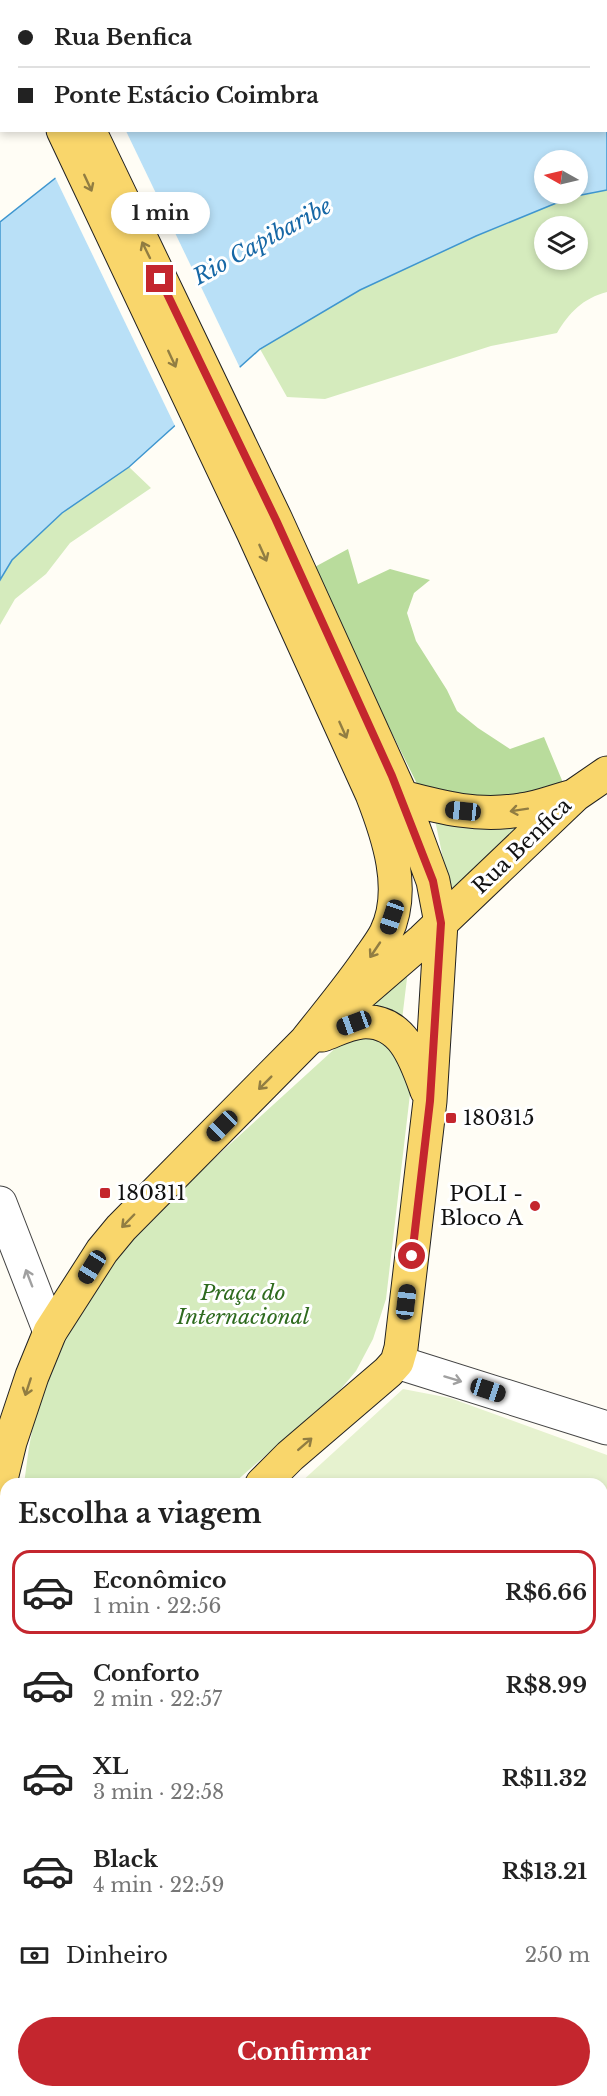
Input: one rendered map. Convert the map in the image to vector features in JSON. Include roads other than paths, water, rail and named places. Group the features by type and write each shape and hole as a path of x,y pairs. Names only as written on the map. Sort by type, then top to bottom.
{"main road":[{"path":"64,132 402,797 431,873 441,923 430,1101 402,1337 397,1362 268,1478"},
{"path":"90,132 250,496 372,794 392,855 395,896 392,917 386,933 306,1041"},
{"name":"Rua Benfica","path":"1,1478 10,1442 32,1376 50,1332 102,1251 121,1228 306,1041 441,923 575,795 607,773"},
{"path":"402,797 450,810 501,812 524,810 575,795"},
{"path":"306,1041 354,1023 363,1022 387,1026 397,1033 412,1053 430,1101"}],"street":[{"path":"0,1203 50,1332"},
{"path":"397,1362 607,1428"}],"water":[{"name":"Rio Capibaribe","path":"114,132 607,132 607,190 588,194 588,150 534,150 534,204 554,204 476,236 360,290 260,349 129,467 62,513 12,560 0,580 0,222"}],"place":[{"name":"180315","path":"451,1118"},
{"name":"180311","path":"105,1193"},
{"name":"POLI - Bloco A","path":"535,1206"}],"park label":[{"name":"Praça do Internacional","path":"243,1305"}]}
